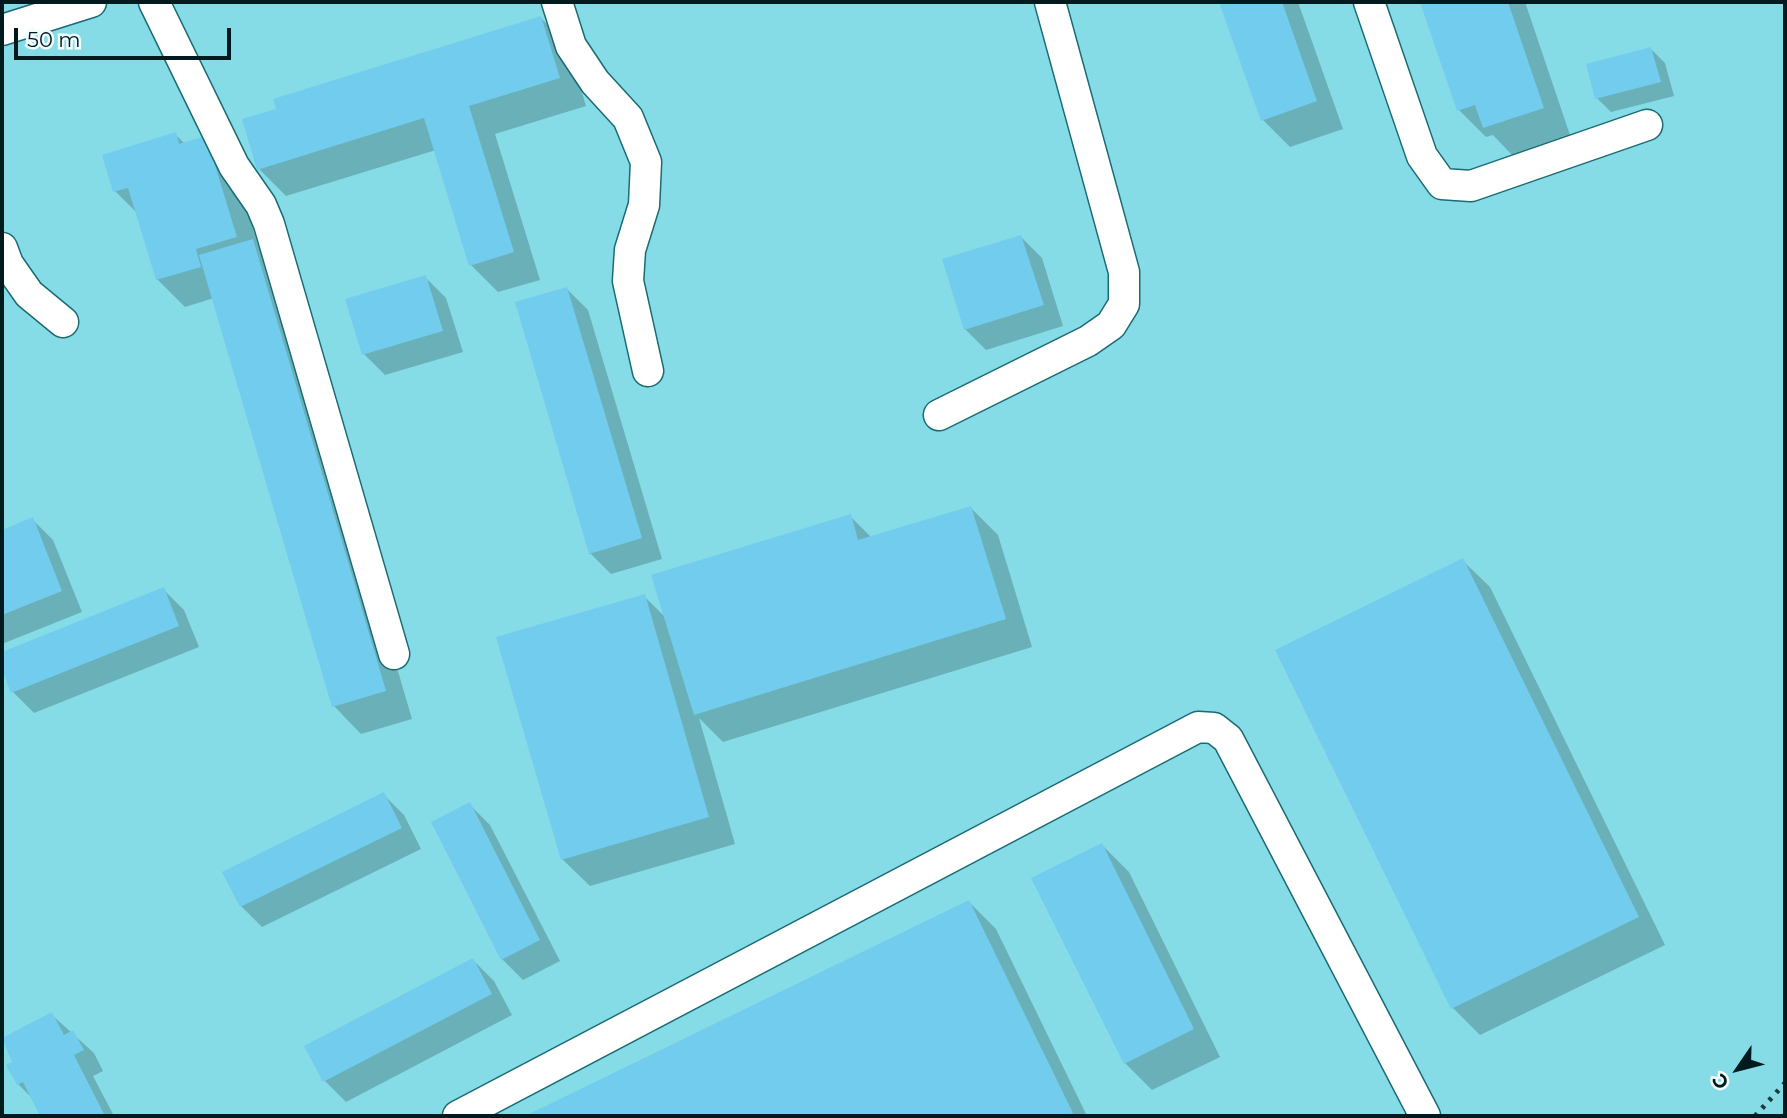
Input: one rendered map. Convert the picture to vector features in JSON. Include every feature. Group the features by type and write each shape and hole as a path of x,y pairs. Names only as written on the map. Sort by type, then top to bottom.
{"street":[{"path":"2,30 91,2"},
{"path":"154,2 234,166 261,205 268,224 394,654"},
{"path":"557,2 571,46 595,82 628,118 646,162 644,205 630,250 628,281 649,370"},
{"path":"939,415 1088,341 1111,325 1124,304 1124,272 1050,2"},
{"path":"1368,2 1422,156 1442,184 1471,186 1647,125"},
{"path":"2,248 8,264 29,294 63,322"},
{"path":"458,1116 1198,727 1214,728 1228,740 1425,1116"}],"shaded area":[{"path":"2,2 1785,2 1785,1116 2,1116"}],"building":[{"path":"1219,2 1282,2 1317,101 1261,121"},
{"path":"1420,2 1508,2 1544,108 1483,128 1475,105 1457,111"},
{"path":"541,16 560,78 469,106 514,252 469,266 424,118 257,170 242,119 276,109 273,99"},
{"path":"1651,47 1661,82 1595,99 1586,64"},
{"path":"176,132 179,144 206,136 237,237 196,249 201,267 156,280 128,188 113,192 102,155"},
{"path":"1021,235 1044,305 964,330 942,259"},
{"path":"253,239 386,691 332,707 199,255"},
{"path":"426,275 443,331 362,355 345,299"},
{"path":"567,287 642,538 589,554 515,302"},
{"path":"971,506 1006,619 694,715 651,575 851,514 858,540"},
{"path":"33,517 62,591 2,615 2,530"},
{"path":"1463,558 1639,917 1451,1009 1275,650"},
{"path":"164,587 179,626 11,693 2,669 2,652"},
{"path":"645,594 709,817 561,860 496,637"},
{"path":"384,792 402,828 240,907 222,872"},
{"path":"470,802 540,940 501,960 431,822"},
{"path":"1102,843 1194,1029 1124,1064 1031,878"},
{"path":"969,900 1073,1113 1067,1116 525,1116"},
{"path":"473,958 492,994 323,1082 304,1046"},
{"path":"52,1012 64,1035 73,1030 84,1050 74,1055 105,1116 40,1116 23,1082 17,1085 6,1065 12,1062 2,1038"}],"railway":[{"path":"1755,1116 1785,1083"}]}
